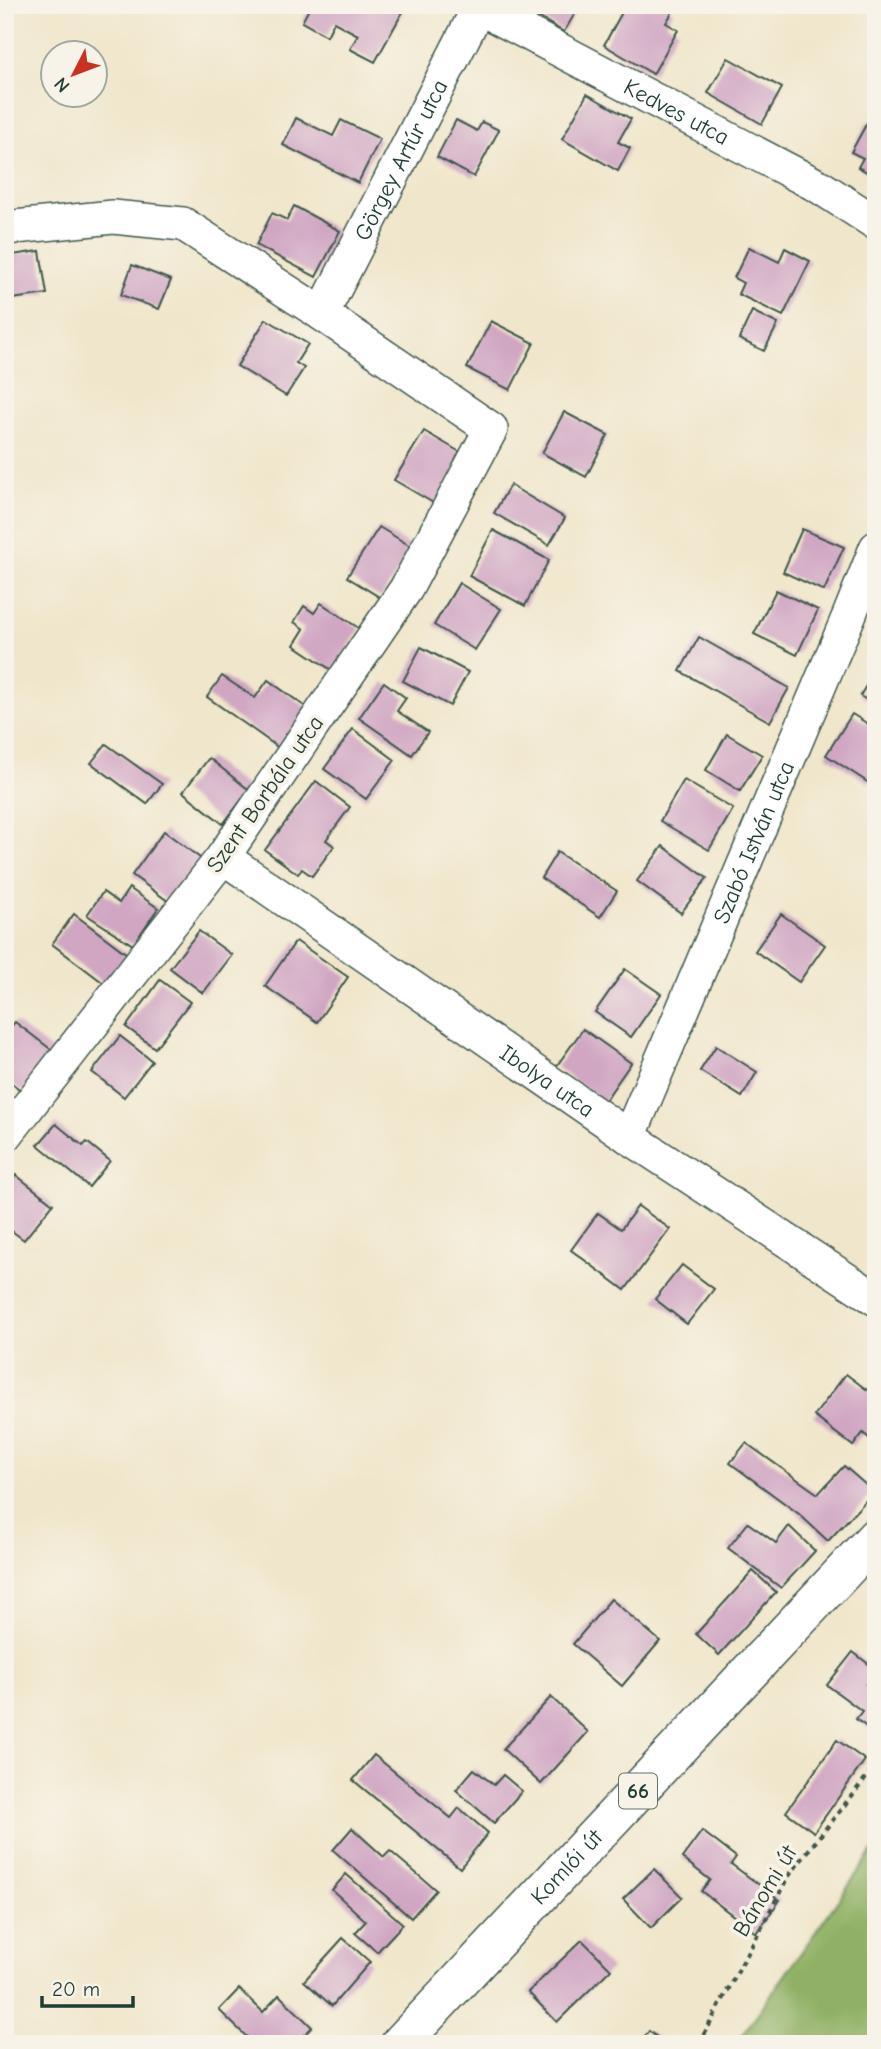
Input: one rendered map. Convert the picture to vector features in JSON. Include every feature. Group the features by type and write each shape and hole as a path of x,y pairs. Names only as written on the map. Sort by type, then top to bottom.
{"main road":[{"name":"Komlói út","path":"400,2044 876,1537"}],"street":[{"name":"Kedves utca","path":"478,6 820,187 876,223"},
{"name":"Görgey Artúr utca","path":"322,314 478,6"},
{"path":"5,228 113,217 183,223 322,314"},
{"name":"Szent Borbála utca","path":"5,1136 223,857 406,589 491,429 322,314"},
{"name":"Szabó István utca","path":"629,1137 876,548"},
{"name":"Ibolya utca","path":"223,857 629,1137 876,1299"}],"path":[{"name":"Bánomi út","path":"699,2044 790,1874 876,1765"}],"green space":[{"path":"876,1847 876,2044 736,2044"}],"building":[{"path":"311,5 400,5 405,8 375,62 350,49 358,35 334,22 327,36 302,22"},
{"path":"518,5 580,5 564,32"},
{"path":"626,5 640,8 642,5 664,5 673,11 666,23 678,30 653,74 604,45"},
{"path":"728,58 782,88 762,124 708,93"},
{"path":"587,94 631,119 618,142 630,148 618,171 562,139"},
{"path":"296,118 333,136 341,120 380,139 358,183 283,145"},
{"path":"456,120 477,131 482,122 499,130 474,177 437,157"},
{"path":"868,121 876,126 876,177 858,167 863,158 851,152"},
{"path":"294,206 340,231 316,277 256,245 272,213 287,220"},
{"path":"749,247 779,262 785,248 810,261 783,316 738,294 743,283 734,278"},
{"path":"40,251 47,294 5,300 5,256"},
{"path":"132,265 171,280 159,309 121,295"},
{"path":"752,311 778,324 764,351 739,339"},
{"path":"266,319 308,344 296,363 304,368 286,396 237,366"},
{"path":"491,321 534,343 510,390 467,368"},
{"path":"564,412 608,435 586,477 542,453"},
{"path":"424,431 465,455 435,504 394,480"},
{"path":"510,485 565,518 549,545 494,513"},
{"path":"379,527 412,547 381,598 347,577"},
{"path":"802,529 844,547 824,591 783,572"},
{"path":"493,530 549,560 525,606 469,576"},
{"path":"459,583 501,609 475,650 434,625"},
{"path":"776,590 818,610 797,655 754,634"},
{"path":"321,603 360,629 333,671 294,645 304,629 294,622 304,606 314,613"},
{"path":"699,637 789,688 770,722 680,671"},
{"path":"421,647 468,672 450,706 403,681"},
{"path":"876,669 876,705 860,696"},
{"path":"222,676 255,698 268,680 307,708 279,748 207,697"},
{"path":"384,682 406,698 397,711 428,732 412,755 359,718"},
{"path":"852,714 876,729 876,772 869,783 826,755"},
{"path":"353,729 395,760 366,799 324,769"},
{"path":"727,734 762,755 740,791 706,770"},
{"path":"106,744 162,784 147,804 91,763"},
{"path":"209,758 249,790 223,824 183,792"},
{"path":"684,780 733,809 709,850 660,821"},
{"path":"316,781 350,807 326,840 334,846 312,876 302,869 298,874 265,850"},
{"path":"164,831 204,861 172,904 132,875"},
{"path":"663,846 707,878 681,913 637,881"},
{"path":"557,852 617,891 600,917 541,878"},
{"path":"129,888 158,908 133,945 87,915 103,892 119,903"},
{"path":"74,914 127,954 105,984 52,944"},
{"path":"781,914 825,945 799,982 755,951"},
{"path":"199,931 232,955 203,993 170,968"},
{"path":"296,941 348,977 317,1022 265,986"},
{"path":"625,969 661,994 631,1037 595,1012"},
{"path":"160,980 190,1002 155,1048 126,1027"},
{"path":"15,1022 53,1051 23,1092 5,1078 5,1035"},
{"path":"583,1029 631,1063 604,1102 556,1067"},
{"path":"120,1036 152,1061 124,1097 92,1072"},
{"path":"716,1046 757,1072 742,1097 700,1071"},
{"path":"5,1095 15,1102 5,1115"},
{"path":"56,1124 83,1146 87,1142 110,1161 89,1187 38,1145"},
{"path":"16,1175 53,1204 24,1240 5,1226 5,1189"},
{"path":"638,1206 670,1229 625,1290 571,1250 598,1213 621,1229"},
{"path":"682,1265 714,1289 687,1324 655,1299"},
{"path":"846,1374 867,1390 876,1380 876,1444 863,1433 853,1446 814,1416"},
{"path":"746,1443 818,1494 844,1466 874,1492 828,1541 799,1514 730,1463"},
{"path":"748,1523 776,1543 789,1526 815,1551 781,1588 728,1548"},
{"path":"753,1571 776,1592 719,1655 696,1634"},
{"path":"611,1599 660,1641 622,1686 573,1644"},
{"path":"853,1652 876,1670 866,1684 876,1690 876,1734 856,1719 862,1711 827,1685"},
{"path":"551,1697 588,1732 541,1784 503,1749"},
{"path":"837,1740 865,1760 814,1832 786,1812"},
{"path":"374,1755 451,1818 459,1808 488,1833 460,1868 353,1780"},
{"path":"474,1769 494,1785 503,1775 522,1791 494,1823 456,1790"},
{"path":"352,1828 384,1857 390,1851 436,1890 411,1918 333,1850"},
{"path":"702,1831 736,1857 731,1864 780,1900 756,1933 701,1891 710,1880 682,1858"},
{"path":"654,1869 682,1897 651,1928 623,1899"},
{"path":"346,1874 403,1924 377,1952 355,1933 366,1921 332,1890"},
{"path":"343,1938 370,1962 332,2006 304,1981"},
{"path":"582,1940 611,1969 557,2022 528,1992"},
{"path":"239,1989 263,2012 279,1995 312,2027 296,2044 254,2044 219,2010"},
{"path":"649,2031 666,2044 640,2044"}]}
